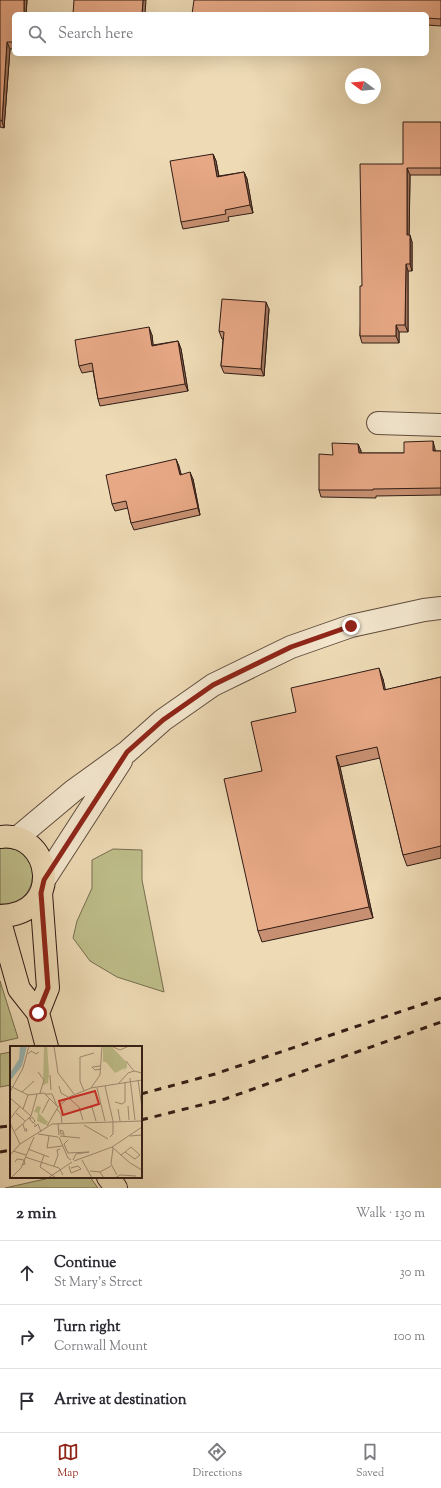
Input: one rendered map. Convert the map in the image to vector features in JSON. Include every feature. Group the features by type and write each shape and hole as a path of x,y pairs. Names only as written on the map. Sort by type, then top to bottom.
{"main road":[{"path":"5,836 29,844 38,854 43,867 48,988 38,1013"},
{"path":"0,916 11,916 23,912 34,904 43,887"},
{"path":"0,922 19,989 38,1013 47,1046"},
{"path":"109,1178 116,1188"}],"street":[{"path":"378,423 441,424"},
{"path":"5,836 73,791 127,752 163,720 213,685 291,647 351,626 424,610 441,608"},
{"path":"43,887 127,752"}],"green space":[{"path":"0,848 13,849 23,854 29,861 32,871 32,881 29,890 22,898 12,903 0,904"},
{"path":"113,849 142,850 142,880 164,992 117,977 90,961 73,938 77,921 92,888 92,860"},
{"path":"0,981 18,1038 0,1042"},
{"path":"10,1052 10,1085 0,1087 0,1054"},
{"path":"50,1178 91,1178 98,1188 5,1188"}],"building":[{"path":"0,0 24,0 24,12 12,12 12,42 7,42 2,121 0,120"},
{"path":"74,0 143,0 142,12 73,12"},
{"path":"194,0 441,0 441,19 429,18 429,12 192,12"},
{"path":"403,122 441,122 441,168 407,168 407,235 410,235 410,264 406,264 405,325 396,325 396,336 360,336 360,286 362,286 360,164 403,164"},
{"path":"213,154 217,177 244,172 250,205 225,210 226,214 181,222 170,161"},
{"path":"222,299 266,302 261,369 221,366 224,332 219,331"},
{"path":"149,327 152,346 178,341 185,384 98,399 92,363 79,366 75,340"},
{"path":"433,441 433,451 441,451 441,488 319,490 319,454 333,455 332,443 358,444 359,453 404,453 404,442"},
{"path":"176,459 180,475 190,472 198,508 131,523 126,501 112,504 106,475"},
{"path":"379,668 384,690 441,677 441,846 403,855 377,747 336,756 369,907 258,931 224,779 262,771 251,722 296,712 291,688"}],"railway":[{"path":"142,1094 215,1074 441,998"},
{"path":"142,1120 225,1099 441,1022"},
{"path":"0,1127 10,1126"},
{"path":"0,1152 10,1150"}],"route":[{"path":"38,1013 48,988 41,893 44,880 127,752 163,720 213,685 291,647 351,626"}]}
